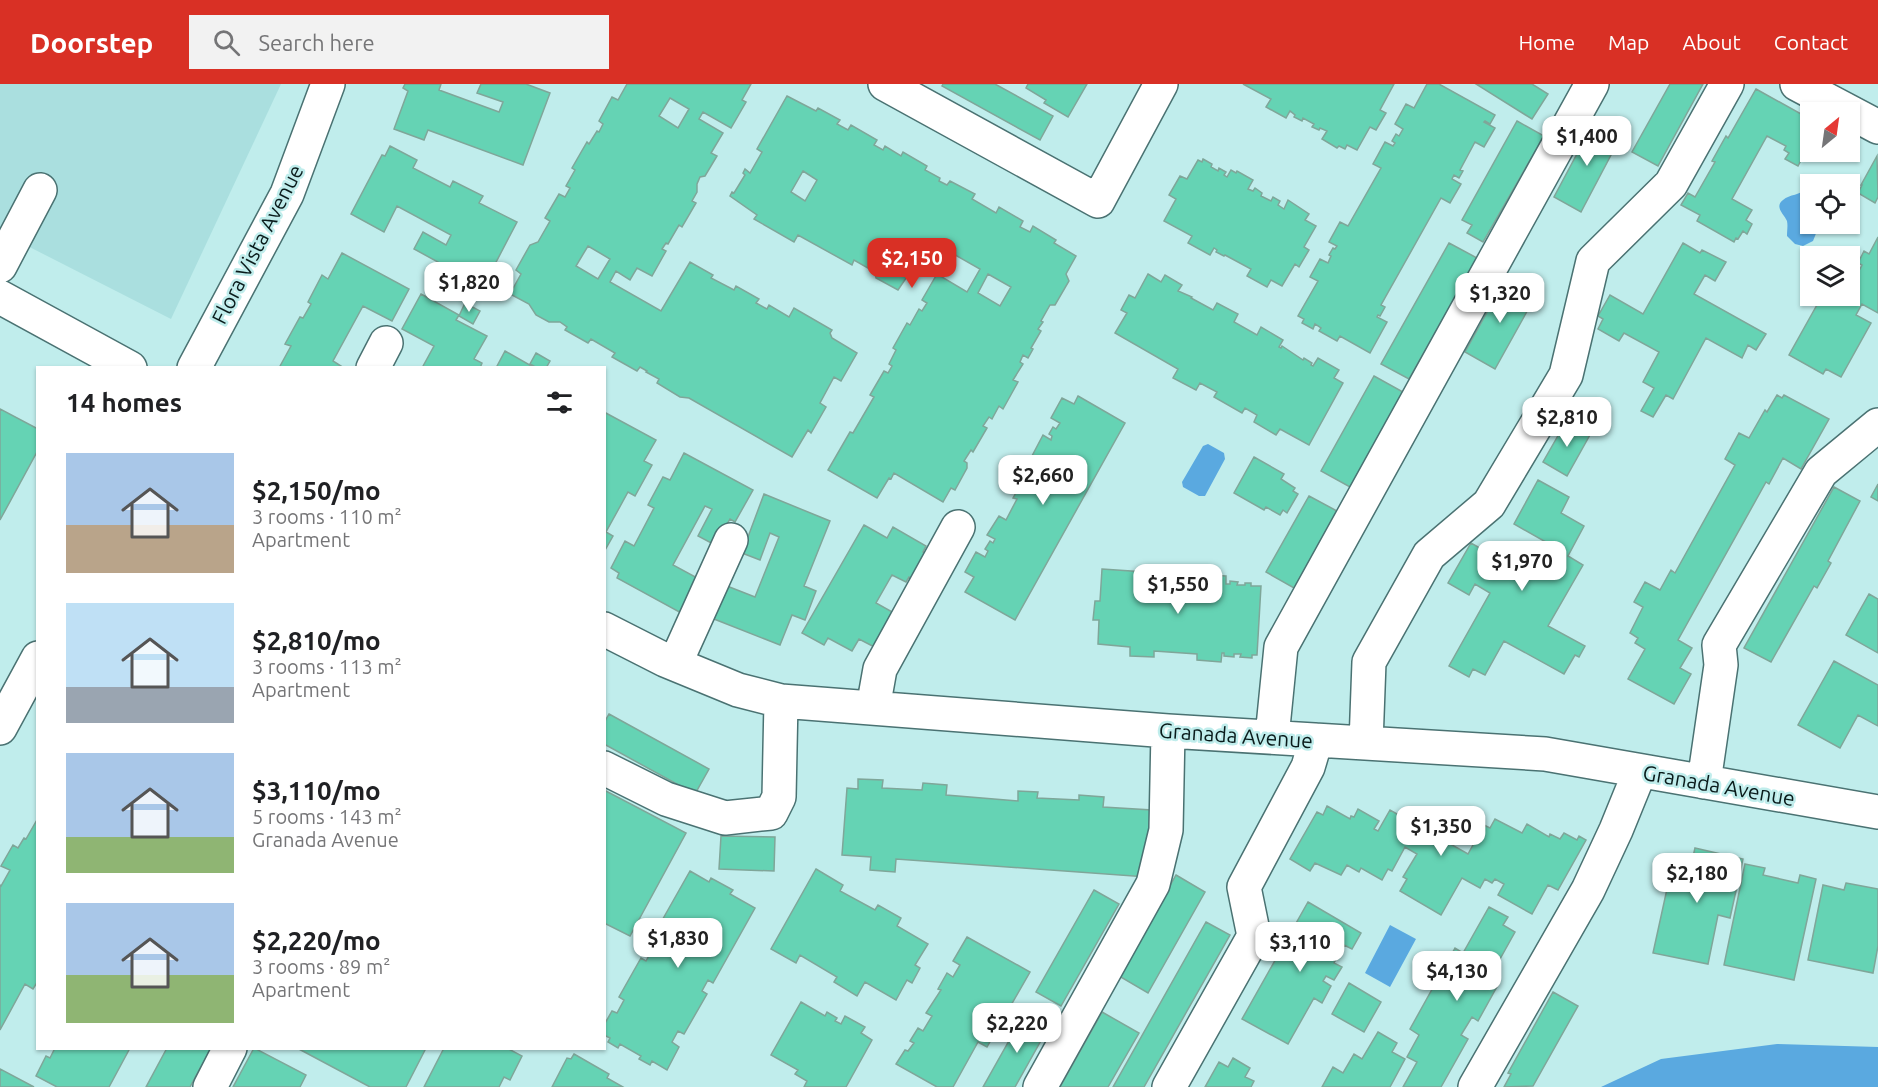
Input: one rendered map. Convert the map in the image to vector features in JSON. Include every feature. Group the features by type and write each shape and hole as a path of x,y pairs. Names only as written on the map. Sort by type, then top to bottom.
{"street":[{"name":"Flora Vista Avenue","path":"195,366 286,194 328,84"},
{"path":"885,84 1098,201 1161,84"},
{"path":"1366,743 1369,662 1429,555 1489,504 1566,375 1593,261 1671,184 1727,84"},
{"path":"1797,84 1878,128"},
{"path":"1272,737 1281,647 1585,87"},
{"path":"0,266 40,190"},
{"path":"0,297 126,366"},
{"path":"1704,782 1721,665 1719,645 1821,472 1878,425"},
{"path":"873,708 880,669 958,527"},
{"path":"675,664 731,540"},
{"name":"Granada Avenue","path":"606,630 675,664 738,690 781,701 1168,731 1545,754 1878,812"},
{"path":"0,728 8,695 36,660"},
{"path":"606,769 666,799 725,818 771,813 779,797 781,701"},
{"path":"1040,1087 1153,884 1166,830 1168,731"},
{"path":"1169,1087 1254,936 1244,887 1308,767 1316,740"},
{"path":"1474,1087 1588,890 1640,771"},
{"path":"210,1087 230,1050"}],"shaded area":[{"path":"0,84 281,84 171,319 0,232"}],"water":[{"path":"1800,193 1800,234 1816,234 1813,241 1803,246 1795,244 1787,236 1787,221 1779,205 1786,198"},
{"path":"1208,444 1224,453 1225,459 1205,496 1199,496 1183,487 1182,482 1203,446"},
{"path":"1390,925 1416,939 1390,987 1365,973"},
{"path":"1777,1044 1878,1047 1878,1087 1601,1087 1661,1059"}],"building":[{"path":"405,84 441,84 439,90 499,112 503,102 477,93 481,84 526,84 550,93 523,165 428,130 424,140 394,129 408,91 403,88"},
{"path":"627,84 751,84 742,100 746,102 731,128 703,112 699,119 723,133 711,153 717,156 705,176 700,177 697,192 692,201 696,203 682,227 679,225 668,244 666,243 662,249 666,251 652,276 637,268 630,280 616,271 610,282 661,311 690,262 713,275 711,278 734,290 736,286 759,299 756,303 767,309 769,305 789,317 794,308 832,330 830,333 832,338 857,353 841,381 834,377 820,403 826,407 811,433 808,430 792,457 689,398 680,397 657,383 659,379 647,371 640,367 637,371 612,357 615,353 591,339 588,343 565,330 567,327 560,322 549,322 536,315 529,304 510,294 521,274 516,270 530,245 538,242 550,221 545,218 559,194 565,197 570,188 566,186 575,170 572,168 587,142 589,144 597,131 599,132 603,124 599,121 612,97 618,100","holes":["670,98 689,109 678,128 659,116","588,246 610,259 598,279 576,266"]},
{"path":"943,84 995,84 1053,116 1040,140 942,86"},
{"path":"1028,84 1087,84 1068,117 1044,103 1046,100 1026,88"},
{"path":"1243,84 1394,84 1380,110 1386,113 1376,130 1370,127 1357,150 1347,145 1345,149 1339,146 1337,148 1322,139 1327,131 1312,127 1314,124 1303,118 1302,121 1294,117 1295,115 1290,111 1286,118 1266,107 1271,99"},
{"path":"1427,84 1439,84 1495,115 1490,124 1484,122 1495,128 1484,147 1475,142 1460,170 1463,171 1459,178 1454,175 1452,179 1461,184 1450,203 1441,198 1381,305 1385,307 1377,317 1387,322 1370,353 1340,336 1337,341 1319,331 1321,328 1315,324 1313,329 1302,323 1304,319 1298,316 1318,281 1310,277 1320,259 1328,263 1331,256 1329,255 1337,246 1329,242 1340,222 1348,226 1381,168 1373,164 1385,142 1393,146 1395,143 1392,141 1396,134 1399,136 1403,129 1395,124 1406,104 1414,108"},
{"path":"1476,84 1532,84 1548,94 1532,119"},
{"path":"1670,84 1703,84 1658,166 1632,152"},
{"path":"1756,89 1800,113 1800,162 1798,166 1785,159 1789,153 1784,150 1786,146 1767,136 1732,199 1752,210 1746,220 1752,224 1747,234 1743,231 1734,242 1697,221 1700,215 1681,205 1688,193 1695,197 1715,162 1712,161 1726,136 1728,138"},
{"path":"787,96 816,111 818,108 840,120 837,124 848,130 851,125 877,140 874,145 883,150 885,146 901,156 903,152 927,166 925,170 940,178 939,181 947,185 950,181 975,194 972,199 996,213 999,207 1023,221 1020,227 1030,232 1033,226 1056,240 1054,243 1076,256 1066,274 1069,281 1055,305 1050,305 1041,321 1043,322 1038,329 1041,331 1031,348 1033,349 1028,358 1023,355 1020,362 1023,364 1013,380 1018,382 1003,409 999,406 992,419 989,417 983,426 987,428 973,452 971,450 964,461 967,463 967,468 955,490 951,488 943,502 894,473 877,498 828,470 874,397 870,395 884,371 888,373 892,366 889,364 896,350 893,348 907,323 910,325 919,309 922,311 927,303 922,300 937,274 967,292 980,269 927,239 915,261 917,262 898,290 876,278 875,272 854,260 852,265 798,235 794,242 754,219 757,215 730,196 745,175 743,173 745,169 750,173 762,152 757,149","holes":["803,171 817,180 805,201 791,192","988,274 1011,287 1000,306 978,293"]},
{"path":"1517,121 1544,136 1483,242 1467,233 1472,225 1462,220"},
{"path":"1594,122 1621,136 1581,212 1554,197"},
{"path":"390,146 417,160 413,168 450,187 453,181 483,196 479,203 517,222 481,291 435,266 438,262 414,249 423,232 446,245 451,235 397,206 384,232 351,214 382,155 385,156"},
{"path":"1877,156 1878,197 1875,203 1860,194 1861,185"},
{"path":"1203,159 1218,171 1219,168 1226,172 1224,175 1227,177 1231,170 1253,180 1248,189 1253,191 1255,188 1262,193 1261,196 1271,201 1273,197 1280,201 1278,205 1284,209 1288,200 1309,214 1305,220 1316,226 1304,247 1309,250 1299,267 1295,264 1282,286 1271,280 1267,287 1247,276 1251,269 1216,252 1214,248 1210,255 1188,243 1192,236 1164,221 1176,199 1169,195 1180,176 1187,179 1198,160 1202,162"},
{"path":"1878,237 1878,313 1862,304 1856,315 1871,323 1841,377 1826,369 1823,374 1789,355 1816,306 1860,306 1860,269 1862,265 1860,259 1864,251 1869,254"},
{"path":"1449,243 1477,258 1409,379 1381,364"},
{"path":"1683,243 1700,253 1702,250 1726,262 1715,281 1705,275 1694,294 1766,334 1756,350 1748,345 1742,358 1706,338 1673,399 1666,395 1653,417 1641,411 1654,388 1643,382 1659,352 1624,333 1619,341 1598,329 1603,319 1598,316 1610,295 1643,314"},
{"path":"342,253 409,289 392,321 363,306 333,361 341,366 280,366 291,346 285,344 300,317 303,318 311,304 308,302 322,275 328,279"},
{"path":"1148,274 1161,282 1165,275 1182,285 1178,291 1213,310 1217,303 1238,314 1234,322 1257,335 1261,327 1283,340 1279,347 1282,346 1303,360 1304,358 1312,363 1311,365 1313,366 1318,358 1339,370 1334,378 1343,383 1309,445 1280,429 1276,435 1254,422 1257,415 1245,408 1242,413 1214,397 1217,392 1200,383 1196,390 1173,378 1178,369 1115,333 1127,313 1121,310 1129,295 1135,298"},
{"path":"1505,280 1535,297 1495,369 1465,352"},
{"path":"421,294 459,315 456,320 487,336 474,359 482,363 481,366 423,366 434,346 402,329"},
{"path":"465,303 480,311 473,324 459,316"},
{"path":"505,351 531,366 497,366"},
{"path":"536,353 550,361 547,366 530,364"},
{"path":"1374,376 1403,392 1350,487 1321,471"},
{"path":"1777,395 1782,398 1784,395 1829,419 1801,469 1783,458 1769,484 1766,482 1678,640 1692,648 1680,668 1691,674 1674,704 1628,679 1645,649 1635,643 1638,638 1630,633 1643,607 1634,602 1645,582 1660,590 1671,570 1675,573 1735,465 1725,459 1739,433 1749,438 1765,410 1767,412"},
{"path":"1078,396 1125,423 1015,620 965,592 974,577 965,572 976,552 985,557 988,551 985,549 990,541 993,543 995,539 987,535 999,516 1006,520 1017,499 1013,498 1026,475 1030,477 1033,471 1030,469 1034,461 1038,463 1039,460 1032,456 1043,435 1051,440 1052,436 1049,434 1053,427 1056,429 1060,423 1051,418 1062,398 1074,404"},
{"path":"0,409 36,428 36,454 0,520"},
{"path":"606,413 656,440 644,461 652,465 635,496 628,492 606,532"},
{"path":"1567,420 1591,433 1567,476 1543,462"},
{"path":"684,453 753,490 735,522 730,519 715,545 698,536 712,509 705,506 673,565 701,580 683,614 617,578 619,573 611,568 625,541 634,546 654,508 648,505 663,477 670,480"},
{"path":"1254,457 1284,474 1281,479 1295,488 1293,491 1298,494 1287,513 1283,510 1280,515 1266,507 1264,510 1234,493"},
{"path":"1538,480 1569,497 1561,513 1584,526 1568,556 1583,565 1548,626 1585,646 1579,657 1575,655 1564,674 1504,641 1485,675 1473,669 1469,677 1449,666 1490,593 1475,584 1469,595 1448,583 1471,543 1535,579 1553,546 1514,524"},
{"path":"1878,484 1878,501 1871,497"},
{"path":"1834,487 1860,501 1828,561 1831,563 1817,588 1814,586 1771,662 1744,648"},
{"path":"764,494 830,521 804,586 816,591 805,620 792,615 780,645 714,619 727,586 755,597 779,537 770,533 760,560 742,553"},
{"path":"1309,496 1337,511 1294,588 1266,572"},
{"path":"864,525 887,538 893,527 926,546 923,552 934,557 919,583 909,577 906,582 892,575 876,603 903,618 884,652 859,639 852,651 828,638 824,645 802,633"},
{"path":"606,532 613,536 606,548"},
{"path":"1102,569 1160,573 1160,580 1188,581 1188,574 1226,576 1226,584 1230,584 1230,581 1238,582 1237,585 1251,583 1251,586 1261,586 1257,655 1252,655 1252,658 1234,654 1234,657 1224,656 1222,653 1221,662 1197,660 1197,654 1154,651 1154,657 1130,656 1130,647 1098,644 1099,620 1093,620 1095,601 1100,601"},
{"path":"1869,594 1878,599 1878,653 1846,635"},
{"path":"1834,661 1878,685 1878,726 1858,715 1840,748 1798,725"},
{"path":"609,714 709,769 695,794 606,745 606,719"},
{"path":"858,779 883,780 882,788 922,790 923,783 947,785 946,795 1018,801 1018,791 1038,792 1037,798 1079,800 1079,795 1104,797 1103,807 1152,810 1147,877 896,859 895,872 870,870 871,857 842,855 847,788 858,789"},
{"path":"606,791 686,833 630,936 606,924"},
{"path":"1327,806 1350,819 1351,816 1354,817 1358,809 1379,821 1374,829 1378,831 1390,810 1468,854 1484,825 1490,828 1495,819 1522,833 1527,824 1549,837 1550,834 1560,839 1564,833 1577,840 1579,836 1586,840 1558,890 1548,885 1532,914 1498,895 1504,884 1495,879 1492,883 1485,879 1480,888 1462,878 1441,915 1400,891 1407,879 1403,877 1417,854 1405,847 1392,871 1388,869 1382,880 1361,868 1359,872 1347,865 1341,875 1315,863 1310,871 1290,859 1317,812 1323,815"},
{"path":"36,822 36,984 33,989 25,984 0,1030 0,885 10,870 1,866 13,845 18,848 24,838 26,839"},
{"path":"721,836 775,837 774,871 719,869"},
{"path":"1695,848 1743,859 1730,918 1718,915 1708,964 1653,953 1674,857 1692,861"},
{"path":"1745,864 1765,868 1763,875 1798,883 1800,875 1816,879 1794,980 1724,965"},
{"path":"816,869 843,885 840,891 875,910 878,905 901,918 897,926 928,944 915,965 920,968 912,983 907,980 896,1000 865,982 857,996 834,982 837,977 800,955 796,963 771,949"},
{"path":"690,871 709,882 711,878 733,890 730,894 755,908 713,983 708,980 702,991 707,994 684,1034 678,1031 672,1042 679,1047 667,1070 652,1061 650,1065 639,1059 641,1056 620,1044 618,1048 608,1042 610,1038 606,1036 606,1022 612,1011 617,1013 624,1000 619,997 641,958 646,961 652,950 647,947"},
{"path":"1176,875 1205,892 1148,993 1119,976"},
{"path":"1846,883 1878,889 1878,946 1873,973 1808,960 1823,885 1844,890"},
{"path":"1094,890 1119,904 1061,1006 1036,992"},
{"path":"1308,902 1361,933 1352,949 1344,945 1334,963 1342,967 1334,980 1326,976 1323,981 1331,986 1322,1003 1314,998 1288,1044 1242,1019"},
{"path":"1489,907 1508,917 1503,925 1515,932 1490,977 1499,983 1478,1021 1472,1017 1461,1035 1468,1039 1441,1087 1403,1087 1417,1062 1407,1057 1419,1035 1410,1029 1455,948 1463,953"},
{"path":"1206,922 1230,935 1144,1087 1113,1087"},
{"path":"967,937 1030,972 987,1047 978,1042 953,1087 937,1087 896,1064 905,1050 908,1051 914,1043 910,1041 918,1028 923,1031 932,1016 926,1013 941,990 938,989 947,973 953,977 960,965 953,961"},
{"path":"1349,983 1381,1002 1364,1032 1332,1014"},
{"path":"1553,992 1578,1006 1533,1086 1504,1087 1511,1074 1508,1073"},
{"path":"801,1002 825,1016 827,1012 837,1018 835,1021 841,1024 845,1016 865,1027 861,1033 872,1040 846,1087 804,1087 807,1081 795,1074 798,1070 771,1055"},
{"path":"1102,1012 1139,1033 1108,1087 1060,1087"},
{"path":"1024,1014 1048,1028 1015,1087 983,1087"},
{"path":"1378,1032 1397,1043 1392,1052 1405,1059 1390,1087 1322,1087 1333,1067 1343,1073 1354,1054 1362,1059"},
{"path":"54,1050 129,1050 109,1087 57,1087 36,1076 46,1056 50,1058"},
{"path":"166,1050 210,1050 190,1087 146,1087"},
{"path":"253,1050 258,1050 306,1075 300,1087 233,1087"},
{"path":"301,1050 425,1050 406,1087 370,1087"},
{"path":"443,1050 511,1050 522,1056 510,1080 504,1077 499,1087 424,1087"},
{"path":"574,1054 609,1074 607,1078 623,1087 552,1087 567,1058 571,1059"},
{"path":"1233,1058 1250,1068 1245,1077 1254,1081 1251,1087 1205,1087 1219,1062 1228,1067"},
{"path":"0,1069 34,1087 0,1087"}]}
